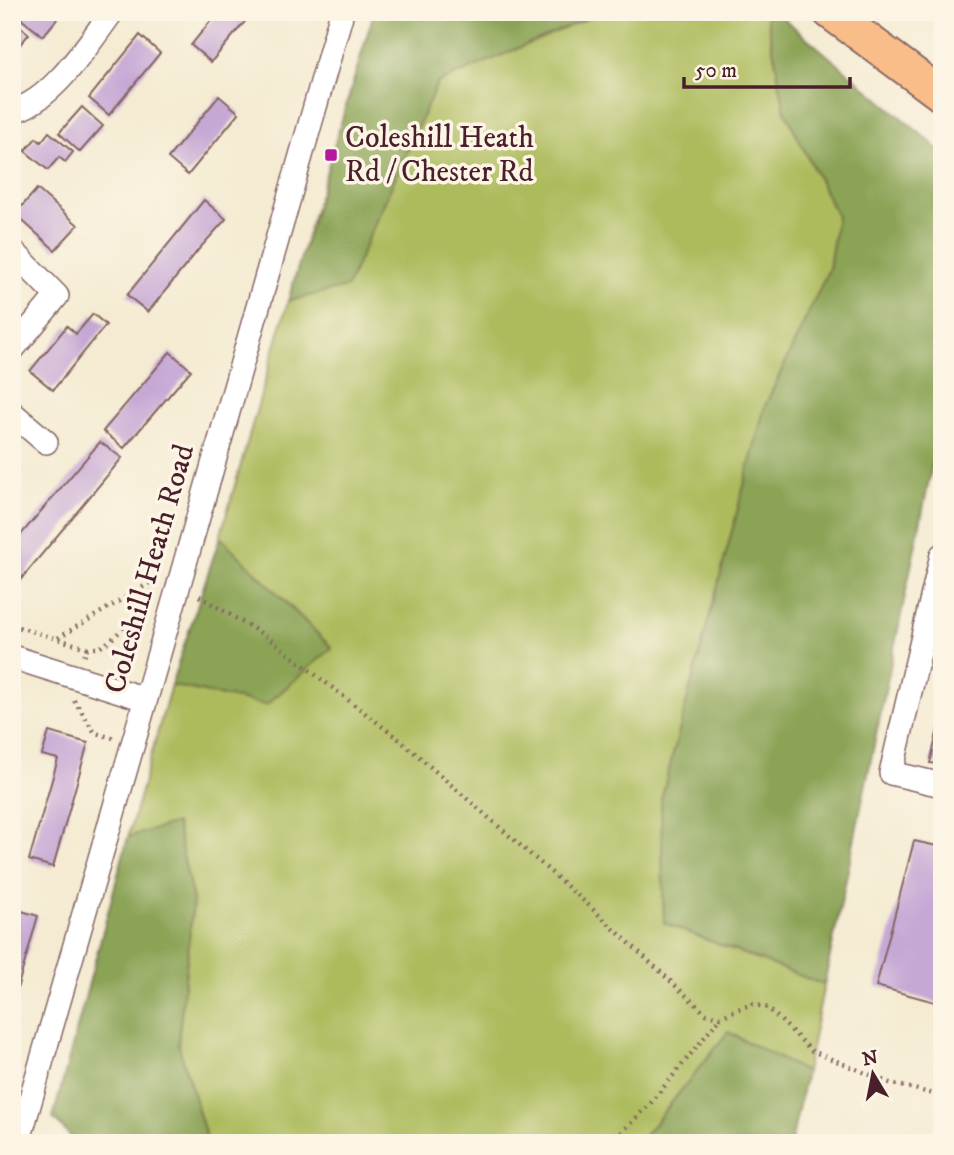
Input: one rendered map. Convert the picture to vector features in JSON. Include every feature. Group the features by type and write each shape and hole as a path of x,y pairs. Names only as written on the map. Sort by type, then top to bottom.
{"highway":[{"path":"830,12 942,95"}],"street":[{"path":"12,111 26,108 58,82 112,12"},
{"name":"Coleshill Heath Road","path":"18,1143 133,744 169,581 342,12"},
{"path":"12,250 57,296 12,350"},
{"path":"12,413 46,442"},
{"path":"942,555 891,773 942,785"},
{"path":"12,657 145,699"}],"path":[{"path":"12,625 57,639 169,581"},
{"path":"87,648 98,648 118,633 147,600 169,581"},
{"path":"169,581 267,637 401,741 576,894 706,1014 721,1017"},
{"path":"74,699 95,733 133,744"},
{"path":"611,1143 649,1104 721,1017 753,1004 768,1008 813,1051 890,1083 942,1096"}],"green space":[{"path":"374,12 602,12 437,83 347,287 288,301"},
{"path":"602,12 766,12 785,111 837,216 829,269 765,406 661,800 664,923 824,985 806,1072 728,1032 639,1143 208,1143 178,1044 193,901 176,824 128,837 171,685 266,705 331,648 220,537 288,301 347,286 437,83"},
{"path":"766,12 776,12 942,152 942,418 824,985 664,923 661,800 765,406 829,269 837,216 785,111"},
{"path":"220,537 332,648 266,705 171,685"},
{"path":"176,823 193,901 178,1044 208,1143 77,1143 53,1118 128,837"},
{"path":"728,1032 806,1072 791,1143 639,1143"}],"building":[{"path":"27,12 63,12 43,36 21,19"},
{"path":"218,12 253,12 211,62 191,45"},
{"path":"12,19 29,34 12,54"},
{"path":"140,35 160,53 109,115 89,98"},
{"path":"219,96 239,113 188,175 168,158"},
{"path":"82,107 103,126 80,152 59,133"},
{"path":"49,132 73,152 65,162 59,157 48,170 25,151 36,138 41,142"},
{"path":"37,189 78,225 55,250 15,214"},
{"path":"204,200 226,219 148,312 127,295"},
{"path":"93,314 106,325 53,390 30,371 67,326 76,334"},
{"path":"170,352 191,370 124,448 103,431"},
{"path":"100,442 122,458 12,590 12,545"},
{"path":"941,716 942,764 930,763"},
{"path":"49,732 88,743 53,867 29,860 58,759 42,755"},
{"path":"914,841 942,847 942,1004 876,986"},
{"path":"12,908 38,916 13,1003 12,1003"}],"place":[{"name":"Coleshill Heath Rd / Chester Rd","path":"331,155"}]}
